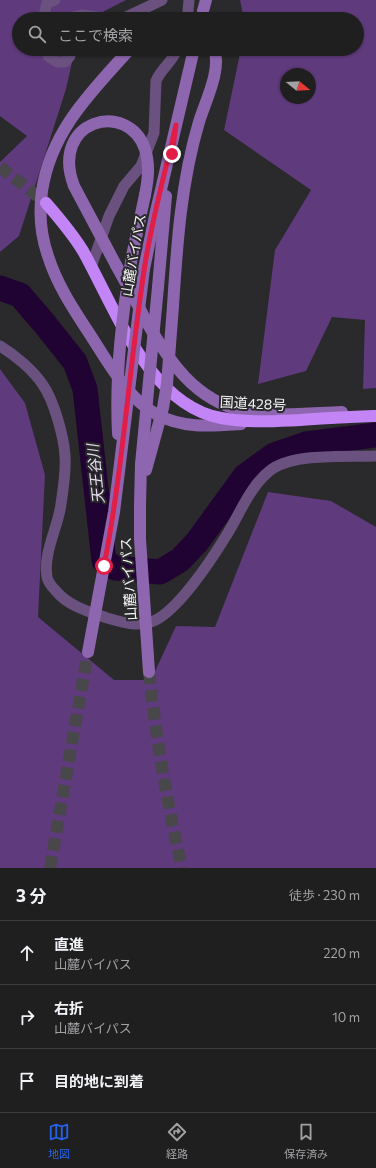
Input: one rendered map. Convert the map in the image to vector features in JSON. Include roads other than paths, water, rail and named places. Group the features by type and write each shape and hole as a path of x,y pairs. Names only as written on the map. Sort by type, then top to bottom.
{"highway":[{"name":"国道428号","path":"46,203 69,229 83,251 114,311 143,360 159,381 176,397 193,409 206,414 228,419 264,422 376,416"}],"street":[{"path":"45,12 47,3 55,0"},
{"path":"137,12 162,0"},
{"path":"48,56 57,62 65,62 70,56"},
{"path":"124,56 73,114 58,140 49,162 42,190 41,220 43,238 53,272 72,307 111,367 125,386 154,414 170,421 186,425 206,427 264,422"},
{"path":"91,267 109,216 124,186 141,166 152,140 154,133 156,81 159,73 175,56"},
{"name":"山麓バイパス","path":"88,652 107,551 144,270 156,211 192,56"},
{"path":"140,504 167,384 185,182 197,129 216,67 216,56"},
{"path":"119,469 117,376 120,341 126,294 132,256 148,177 145,149 139,138 130,129 119,124 108,122 96,123 85,128 77,136 71,148 68,161 69,174 116,266 165,354 188,380 213,400 228,406 260,413 376,411"},
{"name":"山麓バイパス","path":"149,672 140,539 141,464 164,214 176,125"},
{"path":"0,346 27,367 43,384 51,401 59,427 65,456 61,505 47,563 47,579 57,593 72,603 86,610 123,623 139,624 151,622 168,613 206,567 249,496 259,482 271,470 284,462 304,459 376,456"}],"waterway":[{"name":"天王谷川","path":"0,288 20,295 75,362 85,389 104,561 115,568 160,572 180,560 197,542 245,476 274,455 306,444 376,435"}],"tunnel":[{"path":"0,167 46,203"},
{"path":"50,868 88,652"},
{"path":"149,672 162,770 182,868"}]}
